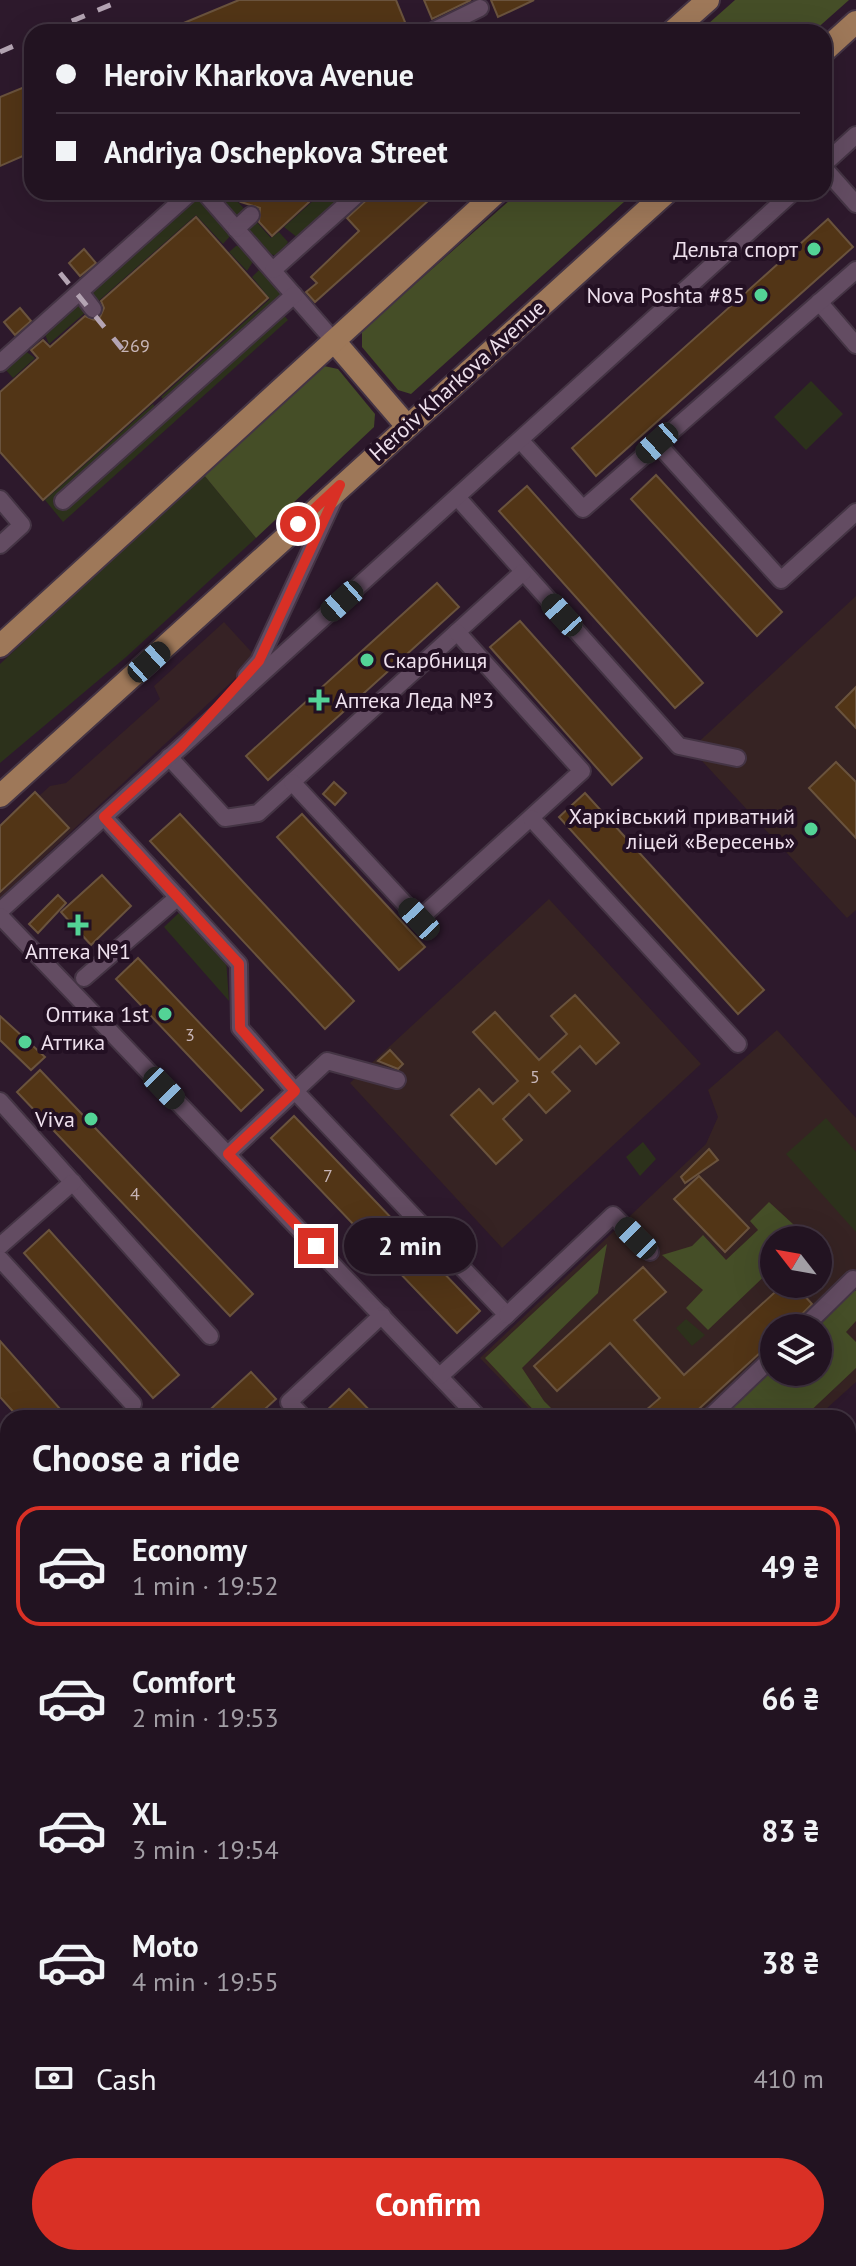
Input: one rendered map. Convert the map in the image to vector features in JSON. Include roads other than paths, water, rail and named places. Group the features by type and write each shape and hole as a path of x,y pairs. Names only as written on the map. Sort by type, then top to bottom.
{"main road":[{"path":"681,24 708,0"},
{"path":"832,44 856,22"},
{"path":"0,646 488,200"},
{"name":"Heroiv Kharkova Avenue","path":"0,796 658,200"},
{"path":"334,341 407,426"}],"street":[{"path":"447,24 480,8"},
{"path":"832,158 856,135"},
{"path":"832,176 856,204"},
{"path":"0,363 182,200"},
{"path":"211,200 334,341"},
{"path":"273,270 351,200"},
{"path":"472,1410 0,914 784,200"},
{"path":"236,229 251,215"},
{"path":"520,440 583,509 856,270"},
{"path":"80,292 93,309"},
{"path":"63,501 294,295"},
{"path":"819,302 856,345"},
{"path":"657,443 781,580 856,512"},
{"path":"175,752 259,661 340,485"},
{"path":"457,497 679,746 737,758"},
{"path":"0,499 22,525 0,545"},
{"path":"175,752 225,818 258,813 523,572"},
{"path":"292,782 419,919 531,818 582,771 457,632"},
{"path":"104,817 239,964 240,1028 295,1091 507,1315"},
{"path":"531,818 738,1044"},
{"path":"84,978 178,897"},
{"path":"228,1154 327,1061 397,1080"},
{"path":"0,1101 210,1336"},
{"path":"0,1246 73,1182"},
{"path":"440,1376 613,1215 650,1252"},
{"path":"0,1259 133,1404"},
{"path":"817,1314 853,1279"},
{"path":"296,1410 289,1402 382,1315"},
{"path":"717,1410 760,1369"}],"railway":[{"path":"65,24 122,0"},
{"path":"0,52 24,42"},
{"path":"60,273 123,350"}],"place":[{"name":"Дельта спорт","path":"814,249"},
{"name":"Nova Poshta #85","path":"761,295"},
{"name":"Скарбниця","path":"367,660"},
{"name":"Аптека Леда №3","path":"319,700"},
{"name":"Харківський приватний ліцей «Вересень»","path":"811,829"},
{"name":"Аптека №1","path":"78,925"},
{"name":"Оптика 1st","path":"165,1014"},
{"name":"Аттика","path":"25,1042"},
{"name":"Viva","path":"91,1119"}]}
